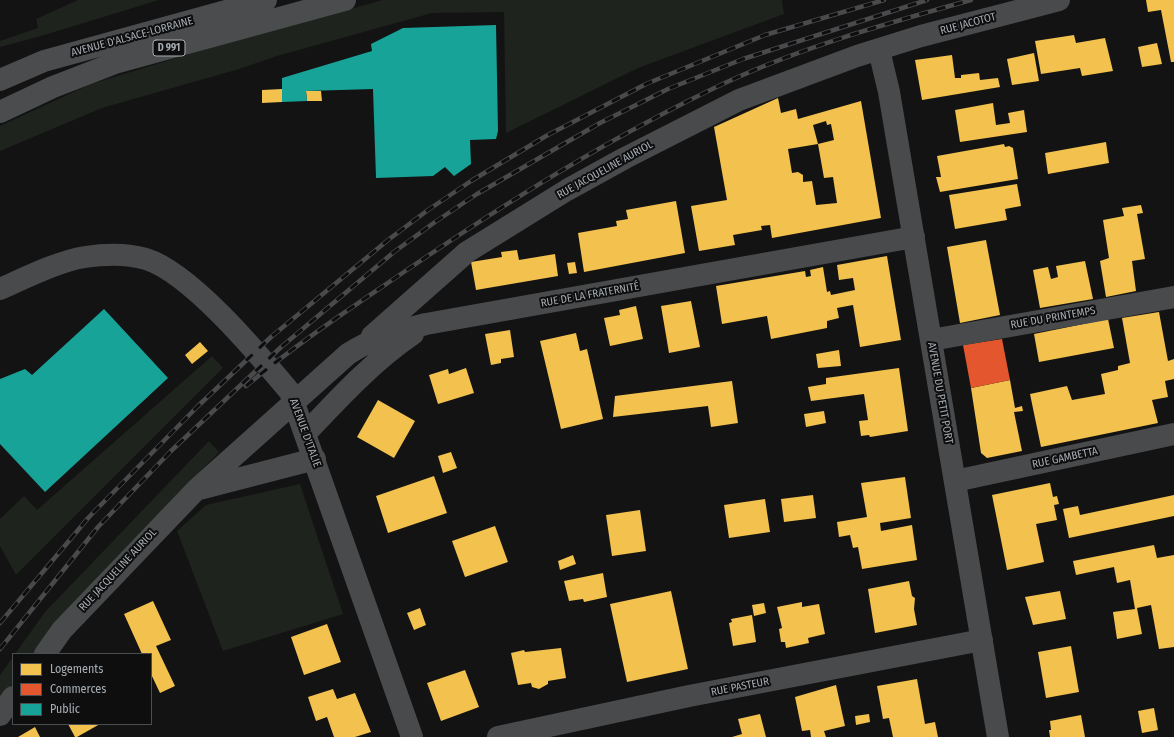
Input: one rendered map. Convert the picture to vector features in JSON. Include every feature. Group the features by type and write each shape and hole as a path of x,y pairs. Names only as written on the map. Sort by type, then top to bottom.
{"main road":[{"name":"AVENUE D'ALSACE-LORRAINE","path":"0,80 44,61 266,0"},
{"name":"AVENUE D'ALSACE-LORRAINE","path":"0,112 53,87 115,63 345,0"}],"street":[{"name":"RUE JACOTOT","path":"879,50 921,36 1059,0"},
{"name":"AVENUE DU PETIT PORT","path":"879,50 889,92 998,737"},
{"name":"RUE JACQUELINE AURIOL","path":"46,653 62,630 196,490 348,354 363,344 466,252 567,190 625,158 739,100 857,56 879,50"},
{"name":"RUE DE LA FRATERNITÉ","path":"305,434 342,395 388,352 426,324 914,237"},
{"name":"AVENUE D'ITALIE","path":"0,289 42,271 84,257 107,254 129,255 147,259 167,269 196,292 251,346 290,392 315,459 412,737"},
{"name":"RUE DU PRINTEMPS","path":"931,340 1174,297"},
{"name":"RUE JACQUELINE AURIOL","path":"363,344 393,333 426,324"},
{"name":"RUE GAMBETTA","path":"955,481 1174,434"},
{"path":"196,490 315,459"},
{"name":"RUE PASTEUR","path":"498,737 690,696 982,640"},
{"path":"0,715 12,698"}],"shaded area":[{"path":"78,0 159,0 0,47 0,41 38,28 36,19"},
{"path":"383,0 782,0 784,14 638,68 506,133 504,12 432,13 277,56 239,69 102,108 0,151 0,126 91,84 216,46"},
{"path":"212,356 223,368 16,575 0,546 0,519 24,496 37,510"},
{"path":"209,441 219,452 58,624 37,653 16,653 45,612"},
{"path":"300,484 343,614 223,651 177,531 206,505"},
{"path":"12,658 12,687 0,704 0,675"}],"building: Logements":[{"path":"1146,0 1174,0 1174,62 1171,62 1161,10 1148,12"},
{"path":"1074,35 1076,43 1105,38 1113,71 1082,76 1080,68 1041,74 1035,41"},
{"path":"1157,43 1162,64 1142,67 1138,47"},
{"path":"1034,53 1039,81 1012,85 1007,59"},
{"path":"952,55 955,78 961,78 961,75 979,73 980,80 998,78 1000,87 922,100 915,60"},
{"path":"282,89 282,102 262,103 262,90"},
{"path":"306,91 321,91 322,101 307,101"},
{"path":"778,98 781,113 796,109 798,119 861,101 881,218 772,238 770,225 761,226 762,230 733,235 735,245 699,251 691,206 727,200 714,127","holes":["826,121 827,125 831,124 834,140 818,144 813,125","818,144 824,178 833,177 837,203 816,205 812,181 803,182 803,175 798,172 792,173 788,149"]},
{"path":"993,103 996,125 1010,123 1008,113 1024,110 1027,132 960,142 955,110"},
{"path":"1106,142 1109,163 1048,174 1045,153"},
{"path":"1004,144 1005,147 1009,146 1013,148 1018,179 940,192 936,177 941,177 937,156"},
{"path":"1017,184 1021,206 1005,209 1007,220 955,229 949,195"},
{"path":"676,201 685,253 584,272 578,233 617,226 616,221 628,219 626,210"},
{"path":"1141,205 1143,213 1137,214 1145,259 1132,261 1136,291 1106,297 1100,261 1109,258 1103,220 1124,216 1122,208"},
{"path":"986,240 1000,315 960,323 947,247"},
{"path":"517,250 519,260 555,254 558,276 476,290 471,262 502,257 501,252"},
{"path":"887,256 901,340 860,347 853,305 837,308 839,318 827,321 827,328 771,339 767,316 722,324 716,286 805,271 806,277 811,276 810,270 823,267 827,292 830,291 831,295 855,290 853,278 839,280 837,265"},
{"path":"1085,261 1093,299 1040,308 1033,270 1048,267 1051,279 1058,277 1056,266"},
{"path":"575,262 577,273 569,274 567,263"},
{"path":"691,301 700,347 669,353 661,306"},
{"path":"636,306 643,339 610,346 604,318 620,315 619,310"},
{"path":"1159,312 1168,361 1174,359 1174,379 1165,381 1168,397 1152,400 1158,423 1041,447 1030,394 1067,386 1072,400 1105,394 1101,374 1118,370 1118,366 1130,363 1122,318"},
{"path":"1108,319 1114,348 1039,362 1034,334"},
{"path":"510,330 514,357 501,359 501,363 491,365 485,334"},
{"path":"576,333 580,351 587,349 603,419 561,429 540,341"},
{"path":"200,342 208,351 192,364 185,355"},
{"path":"839,350 841,366 818,368 816,354"},
{"path":"466,368 474,393 438,404 429,375 448,369 449,374"},
{"path":"899,368 908,431 870,437 869,435 861,436 859,421 868,420 864,394 811,401 808,387 826,384 826,378"},
{"path":"1010,380 1015,408 1022,406 1023,411 1014,412 1022,451 987,458 981,453 971,388"},
{"path":"732,381 738,423 711,427 708,406 613,417 615,396"},
{"path":"378,400 415,421 394,458 357,437"},
{"path":"824,411 826,423 806,427 804,414"},
{"path":"451,452 457,468 443,473 438,456"},
{"path":"434,476 447,513 388,533 376,496"},
{"path":"905,477 911,518 880,523 881,531 912,525 917,560 862,569 858,547 853,548 850,535 839,537 837,522 867,517 861,483"},
{"path":"1050,483 1053,497 1057,496 1059,504 1054,505 1057,520 1036,524 1044,562 1007,570 992,495"},
{"path":"813,495 816,518 784,522 781,499"},
{"path":"1174,495 1174,516 1069,538 1063,509 1078,506 1080,515"},
{"path":"765,499 770,532 729,538 724,505"},
{"path":"640,510 646,551 612,556 606,515"},
{"path":"495,526 508,562 465,577 452,541"},
{"path":"1154,545 1157,558 1174,555 1174,647 1159,649 1151,605 1137,608 1142,634 1117,639 1113,612 1135,609 1130,580 1117,583 1114,567 1076,575 1073,561"},
{"path":"573,555 576,564 560,570 558,561"},
{"path":"603,573 607,597 584,602 583,599 569,601 564,581"},
{"path":"909,581 912,596 915,598 914,609 917,625 875,633 868,589"},
{"path":"671,591 688,669 627,682 610,604"},
{"path":"1060,591 1066,619 1033,625 1025,597"},
{"path":"153,601 171,640 156,646 175,686 160,693 152,676 152,653 142,653 124,614"},
{"path":"802,602 802,607 819,604 825,634 808,638 809,643 786,648 785,642 781,642 779,629 782,628 777,607"},
{"path":"764,603 766,613 754,616 752,605"},
{"path":"420,608 426,625 414,630 407,613"},
{"path":"752,615 756,642 733,646 729,623 732,622 731,619"},
{"path":"327,624 341,662 304,675 291,637"},
{"path":"1071,646 1079,692 1046,698 1038,652"},
{"path":"561,648 566,678 548,681 548,684 539,689 532,687 531,683 518,685 511,653 524,650 525,652"},
{"path":"465,670 479,707 441,721 427,683"},
{"path":"917,679 925,724 935,722 938,737 893,737 889,718 883,719 877,686"},
{"path":"836,685 845,726 824,731 826,737 811,737 810,730 802,731 795,697"},
{"path":"333,689 337,699 355,693 371,732 355,737 334,737 327,717 316,721 308,697"},
{"path":"1154,708 1158,730 1142,733 1138,711"},
{"path":"760,714 766,737 732,737 742,734 738,719"},
{"path":"869,714 870,722 856,725 855,716"},
{"path":"1081,715 1085,737 1050,737 1050,721"},
{"path":"69,725 98,725 77,737 75,737"},
{"path":"35,727 40,737 18,737"}],"building: Commerces":[{"path":"1002,339 1010,380 971,388 963,345"}],"building: Public":[{"path":"496,25 498,131 496,139 470,140 471,164 454,176 445,167 433,176 376,178 373,89 306,91 307,101 282,102 282,78 372,51 371,44 403,28"},
{"path":"104,309 168,378 45,492 0,444 0,379 25,369 32,375"}],"railway":[{"path":"0,623 89,517 198,406 271,337 388,240 428,210 471,181 546,136 646,84 765,35 884,0"},
{"path":"0,649 98,527 171,451 280,348 394,252 435,222 477,194 600,123 668,89 743,59 927,0"},
{"path":"246,386 283,356 322,328 440,248 520,196 642,125 727,82 786,57 848,36 971,0"}]}
